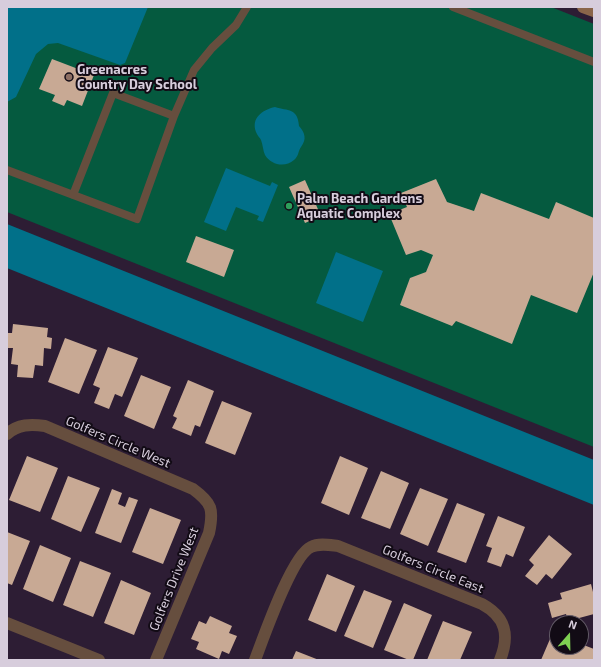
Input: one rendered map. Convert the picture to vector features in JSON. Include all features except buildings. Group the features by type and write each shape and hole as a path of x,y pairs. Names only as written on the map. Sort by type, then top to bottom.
{"street":[{"path":"583,7 594,11"},
{"name":"Golfers Circle West","path":"7,434 11,430 22,426 34,424 45,426 193,489 205,498 210,508"},
{"name":"Golfers Drive West","path":"156,660 208,532 212,519 210,508"},
{"name":"Golfers Circle East","path":"255,660 291,571 301,556 310,547 322,544 338,546 491,609 503,624 506,635 506,647 500,660"},
{"path":"7,623 99,660"}],"lane":[{"path":"7,170 137,219 174,116 194,70 212,48 236,25 247,7"},
{"path":"453,7 594,62"},
{"path":"73,195 113,93 174,116"}],"green space":[{"path":"7,7 551,7 594,24 594,447 7,212"}],"water":[{"path":"7,7 148,7 125,63 120,65 58,43 48,44 36,54 16,97 7,102"},
{"path":"275,107 292,111 297,116 299,126 303,131 305,139 297,157 287,164 282,165 274,163 265,155 261,140 256,133 255,127 256,119 259,115 266,110"},
{"path":"226,168 270,186 272,182 278,185 263,222 257,220 259,216 236,207 226,231 204,222"},
{"path":"7,224 594,460 594,505 7,268"},
{"path":"336,252 383,271 363,322 316,303"}],"place":[{"name":"Greenacres Country Day School","path":"69,77"},
{"name":"Palm Beach Gardens Aquatic Complex","path":"289,206"}]}
